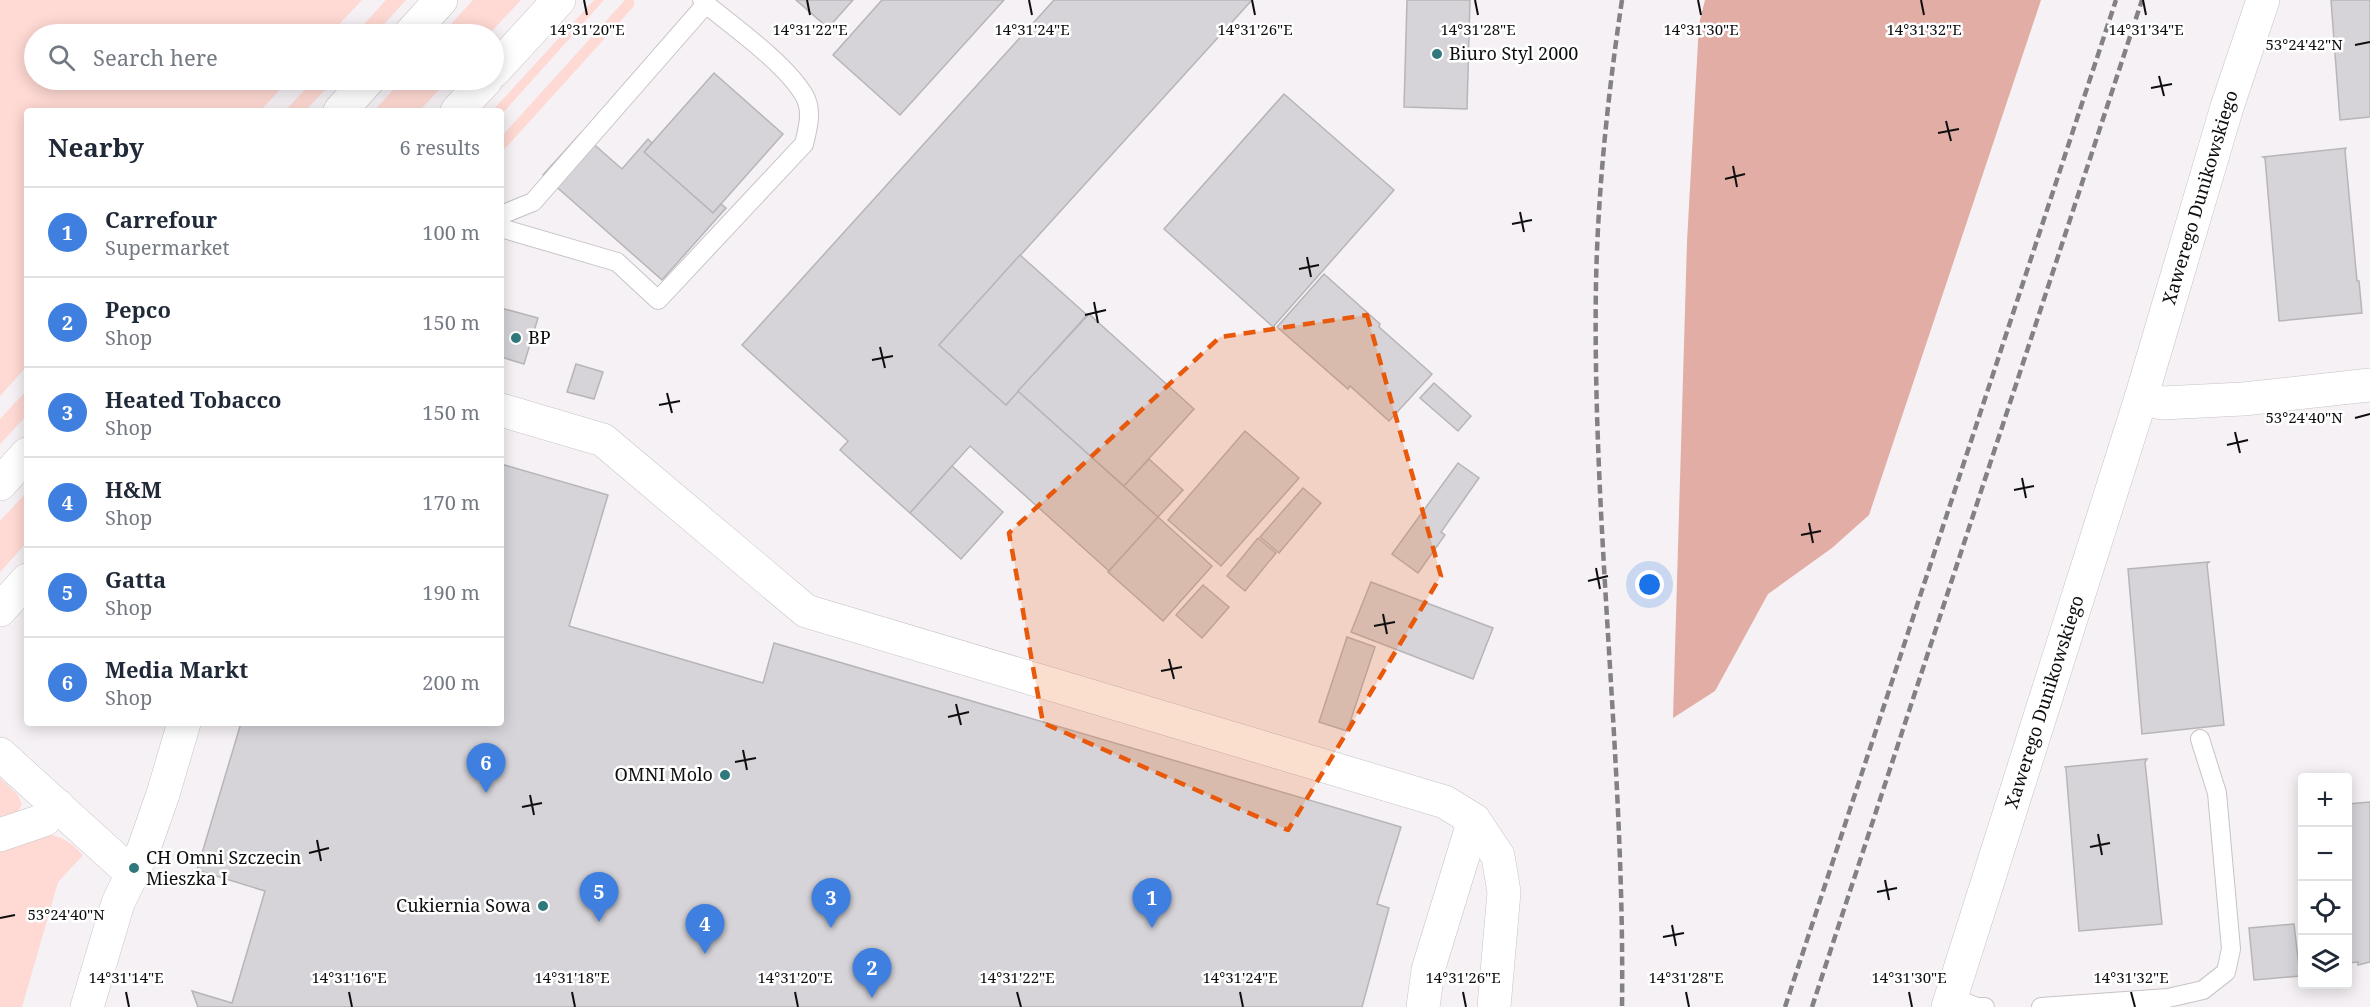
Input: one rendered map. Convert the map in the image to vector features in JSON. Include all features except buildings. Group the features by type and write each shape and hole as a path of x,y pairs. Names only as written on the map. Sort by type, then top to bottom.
{"street":[{"path":"419,24 441,0"},
{"path":"504,60 559,0"},
{"name":"Xawerego Dunikowskiego","path":"1950,1002 2141,398 2227,107 2263,0"},
{"path":"343,108 360,90"},
{"path":"459,108 476,90"},
{"path":"2141,398 2162,403 2220,400 2370,385"},
{"path":"504,411 603,440 806,611 1445,802 1474,820 1498,856 1504,892 1494,1007"},
{"path":"0,484 24,457"},
{"path":"0,610 24,583"},
{"path":"87,1007 118,903 143,851 183,726"},
{"path":"0,754 131,873"},
{"path":"0,835 44,820 58,806"},
{"path":"1423,1007 1428,970 1474,820"}],"lane":[{"path":"504,214 533,202 704,2 782,69 805,96 810,121 804,144 658,300 617,262 504,229"},
{"path":"2041,1007 2168,998 2203,990 2226,972 2231,949 2217,793 2200,739"},
{"path":"1950,1002 1985,1007"}],"highlighted area":[{"path":"1367,315 1441,576 1288,830 1043,723 1009,533 1220,337"}],"shaded area":[{"path":"0,0 362,0 339,24 24,24 24,90 280,90 263,108 24,108 24,369 0,396"},
{"path":"386,0 406,0 384,24 364,24"},
{"path":"473,0 521,0 498,24 451,24"},
{"path":"594,0 604,0 504,112 504,108 495,108"},
{"path":"625,0 634,0 634,6 504,150 504,134"},
{"path":"1705,0 2041,0 1869,515 1832,548 1768,594 1715,691 1673,718 1687,242 1699,24"},
{"path":"305,90 325,90 308,108 288,108"},
{"path":"393,90 439,90 422,108 377,108"},
{"path":"24,393 24,418 0,444 0,419"},
{"path":"24,495 24,545 0,572 0,521"},
{"path":"0,778 18,795 22,804 17,813 0,820"},
{"path":"51,835 69,842 83,855 58,882 22,1007 0,1007 0,849"}],"railway":[{"path":"1622,0 1604,141 1596,283 1599,464 1619,826 1622,1007"},
{"path":"1785,1007 2116,0"},
{"path":"1812,1007 2142,0"}],"place":[{"name":"Biuro Styl 2000","path":"1437,54"},
{"name":"BP","path":"516,338"},
{"name":"OMNI Molo","path":"725,775"},
{"name":"Media Markt","path":"486,793"},
{"name":"CH Omni Szczecin Mieszka I","path":"134,868"},
{"name":"Cukiernia Sowa","path":"543,906"},
{"name":"Gatta","path":"599,922"},
{"name":"Heated Tobacco","path":"831,928"},
{"name":"Carrefour","path":"1152,928"},
{"name":"H&M","path":"705,954"},
{"name":"Pepco","path":"872,998"}]}
